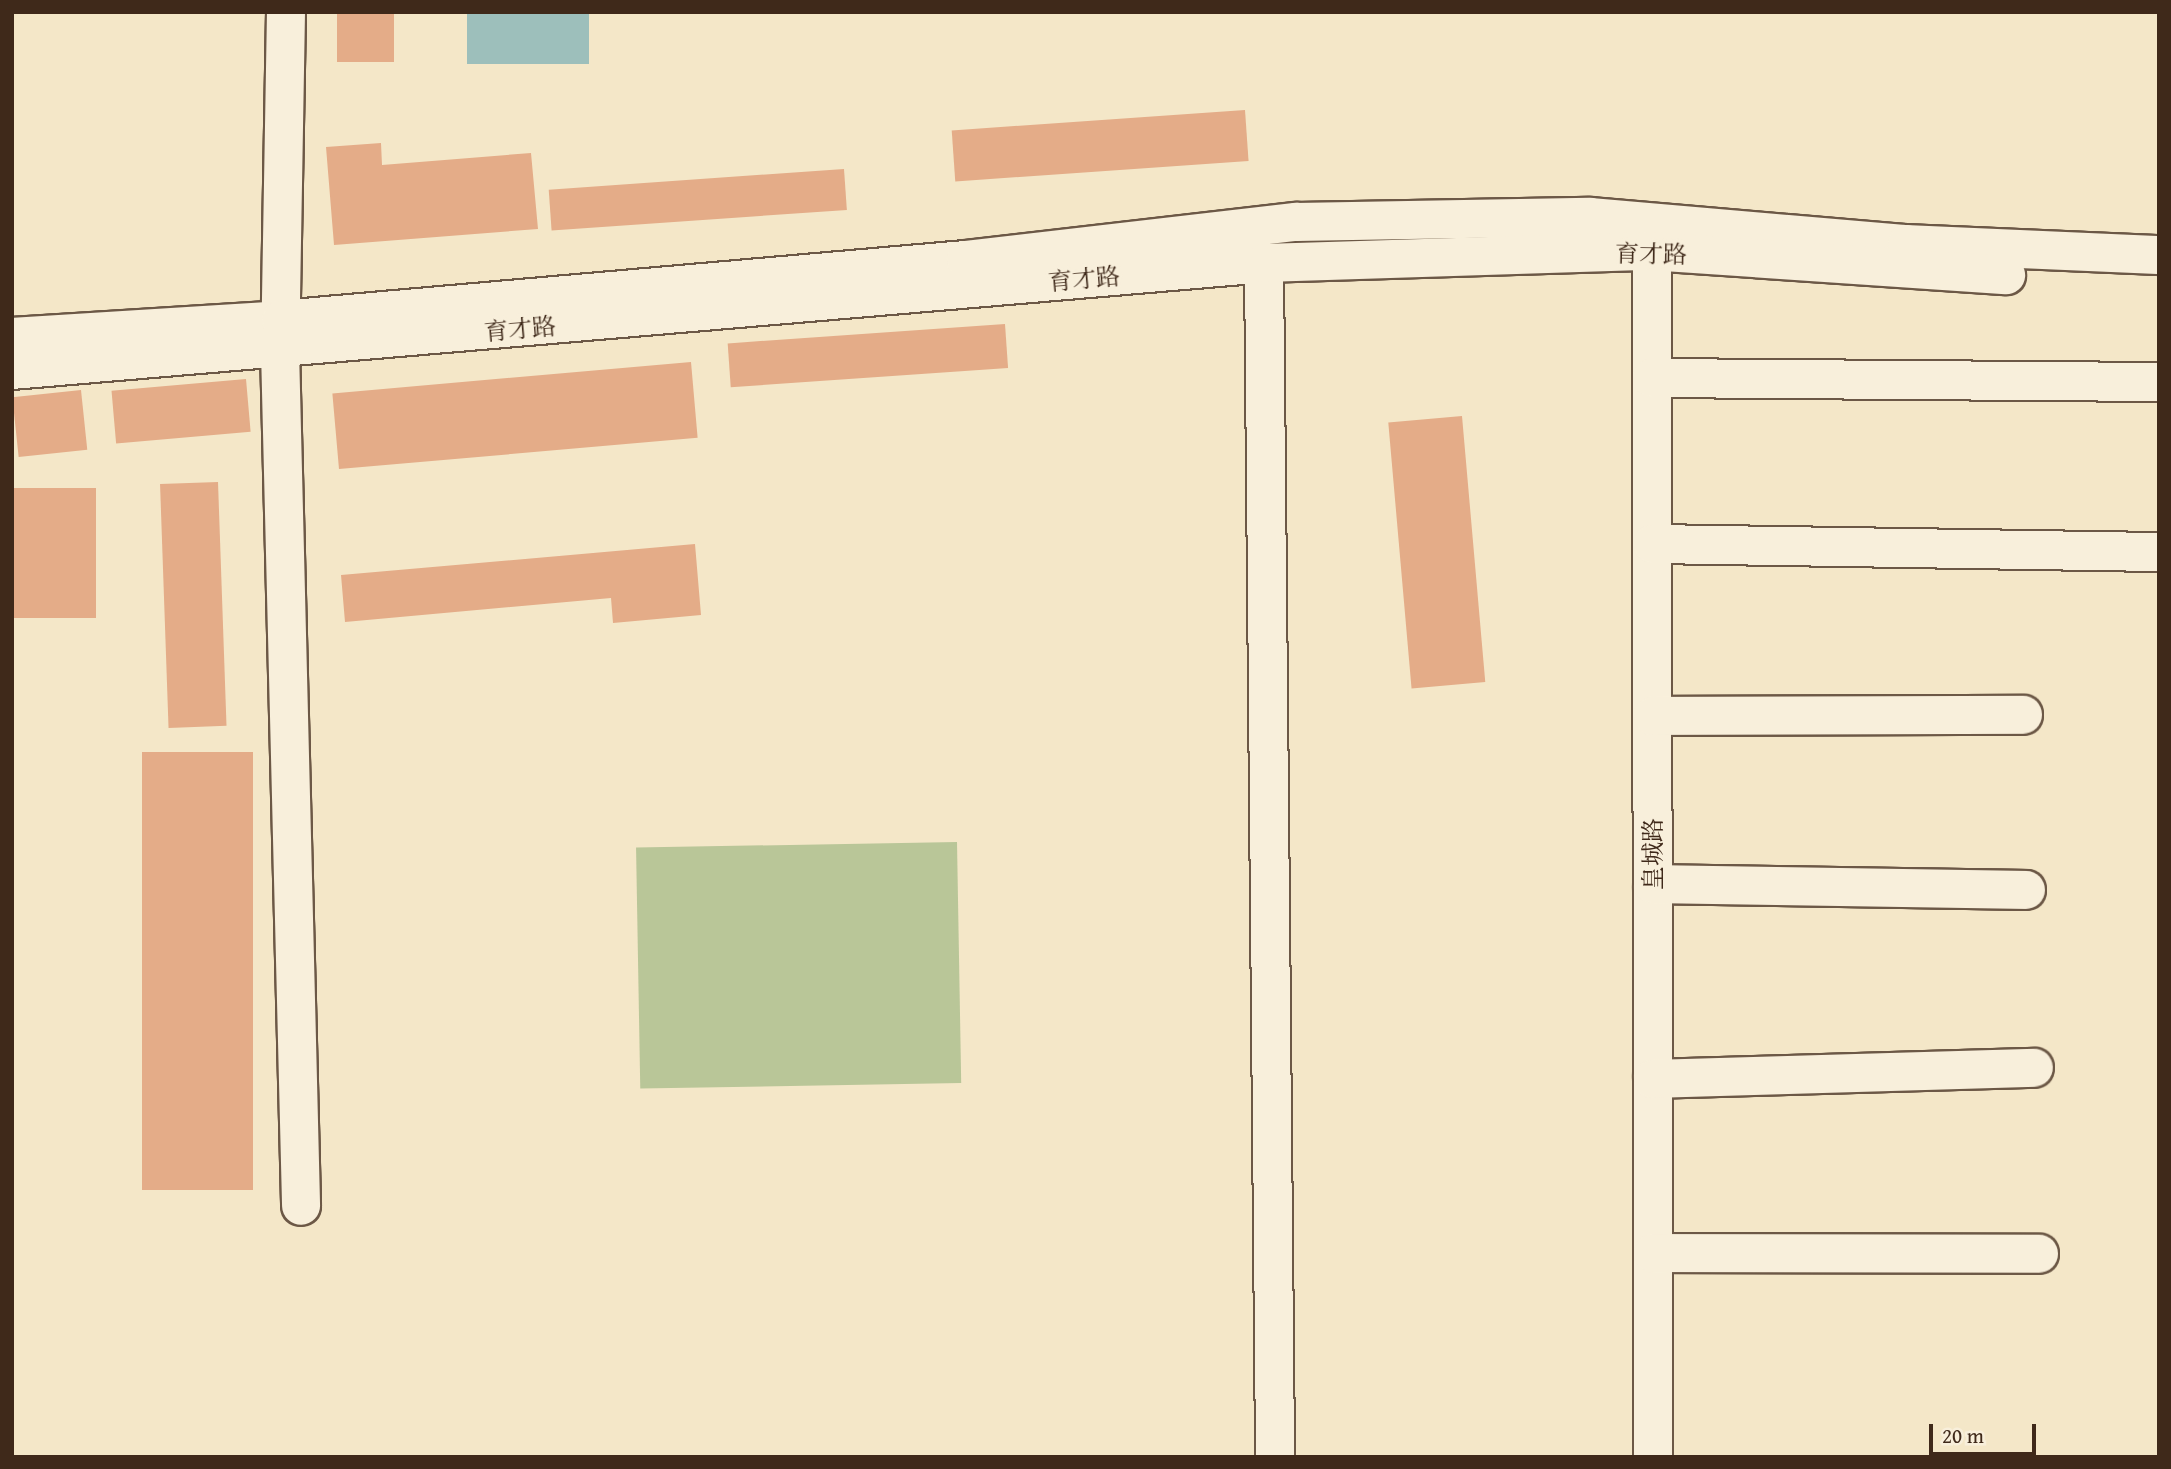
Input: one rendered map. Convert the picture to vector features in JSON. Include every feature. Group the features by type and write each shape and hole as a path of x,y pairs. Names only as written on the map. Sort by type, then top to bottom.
{"street":[{"path":"286,12 281,335 301,1206"},
{"path":"12,337 281,335 1296,222 1590,217 1651,237 1907,244 2159,256"},
{"name":"育才路","path":"12,370 281,335 1651,237 1951,273 2159,280"},
{"name":"皇城路","path":"1651,237 1653,1457"},
{"path":"1264,263 1275,1457"},
{"path":"1652,378 2159,382"},
{"path":"1653,544 2159,552"},
{"path":"1653,716 2023,715"},
{"path":"1653,884 2026,890"},
{"path":"1653,1079 2034,1068"},
{"path":"1654,1253 2039,1254"}],"green space":[{"path":"957,842 961,1083 640,1089 636,848"}],"water":[{"path":"467,12 589,12 589,64 467,64"}],"building":[{"path":"337,12 394,12 394,62 337,62"},
{"path":"1245,110 1249,161 955,181 952,131"},
{"path":"381,143 382,165 531,153 538,229 334,245 326,147"},
{"path":"844,169 847,210 552,231 549,190"},
{"path":"1005,324 1008,368 731,387 728,343"},
{"path":"691,362 698,438 339,469 332,393"},
{"path":"246,379 251,432 116,444 112,391"},
{"path":"81,390 87,450 19,457 12,397"},
{"path":"1462,416 1485,682 1412,688 1388,422"},
{"path":"218,482 227,726 169,728 160,484"},
{"path":"14,488 96,488 96,618 14,618"},
{"path":"695,544 701,615 613,623 611,598 345,622 341,575"},
{"path":"142,752 253,752 253,1190 142,1190"}]}
